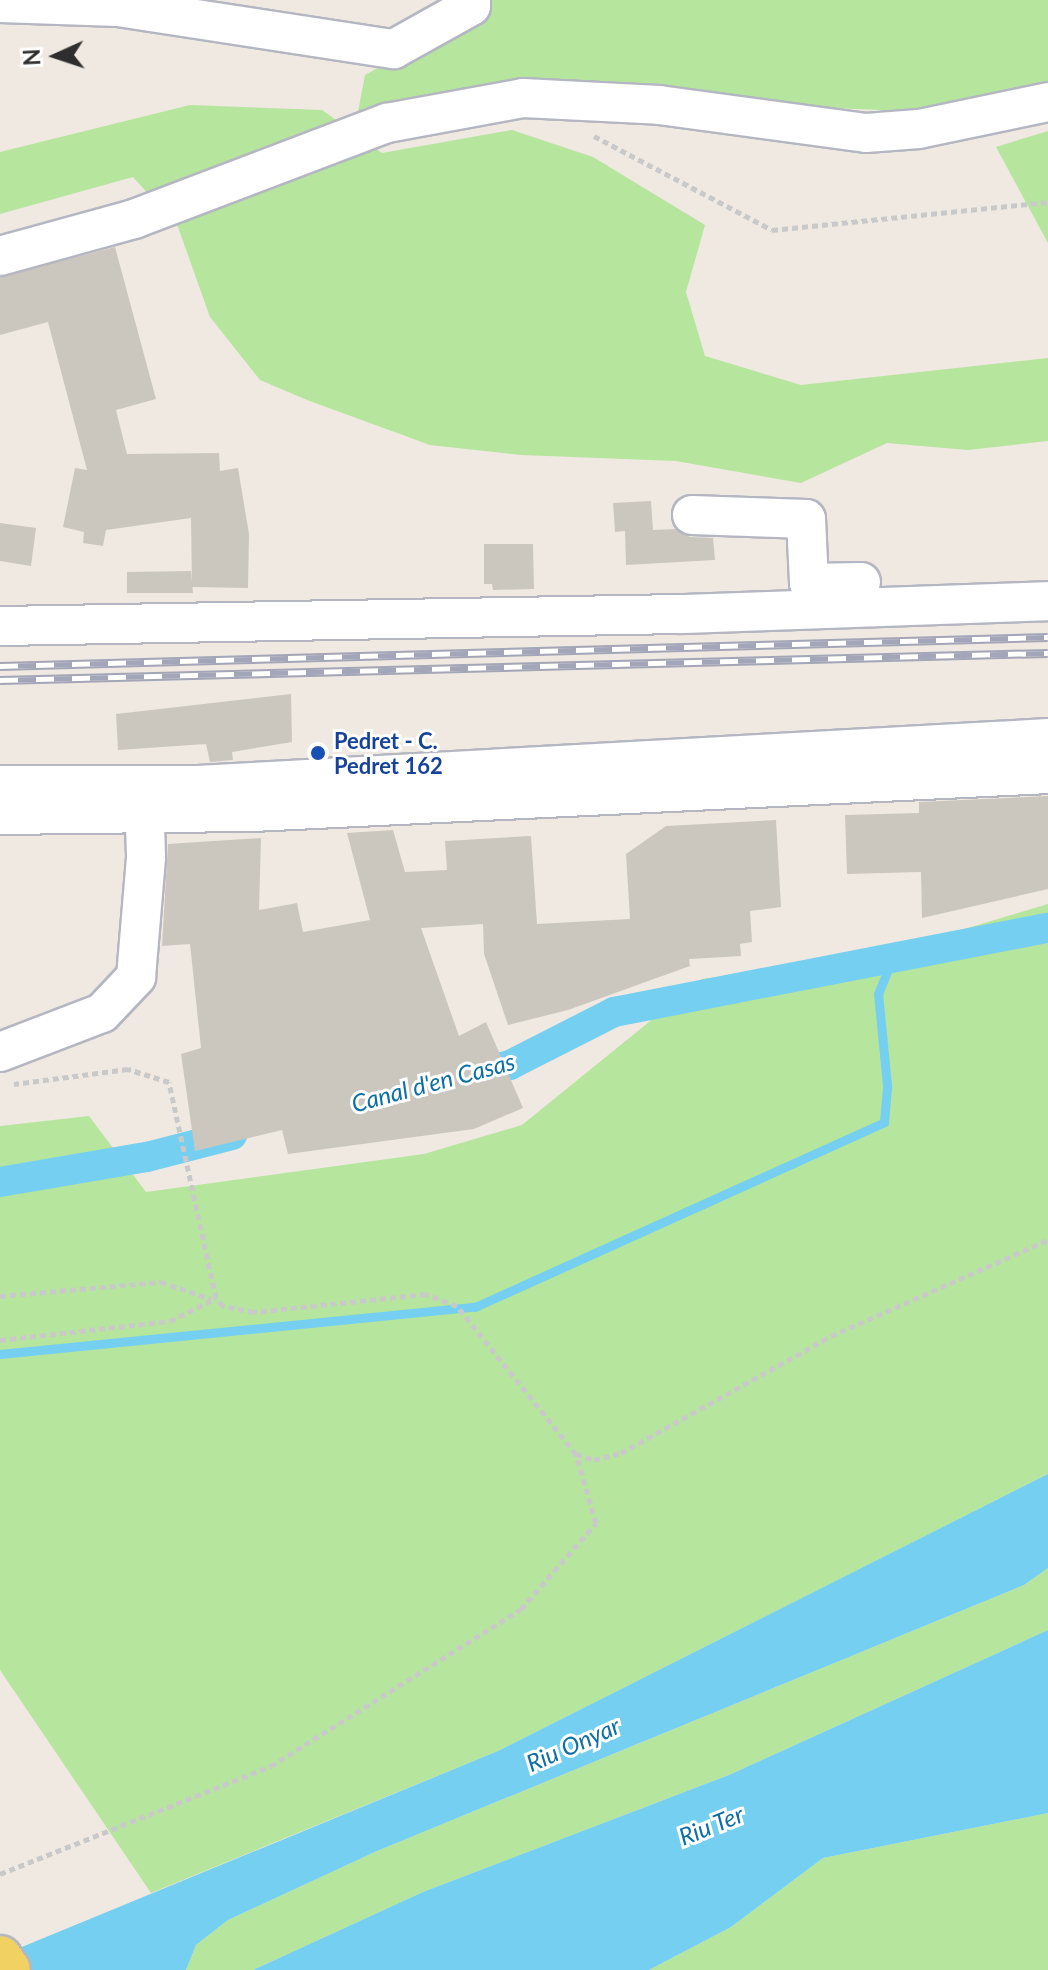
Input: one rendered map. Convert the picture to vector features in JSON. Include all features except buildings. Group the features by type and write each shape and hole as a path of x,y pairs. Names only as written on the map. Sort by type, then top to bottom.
{"main road":[{"path":"0,1958 8,1970"}],"street":[{"path":"0,3 118,7 394,49 471,6 471,0"},
{"path":"0,256 134,219 387,123 523,98 659,105 866,133 919,129 1048,102"},
{"path":"692,515 806,519 810,596"},
{"path":"0,626 810,596 1048,577"},
{"path":"810,596 1048,601"},
{"path":"0,815 144,799 1048,738"},
{"path":"0,785 144,799 739,792 1048,774"},
{"path":"0,1052 102,1013 136,977 144,799"}],"path":[{"path":"592,135 772,230 1048,202"},
{"path":"0,1086 128,1069 169,1082 216,1298"},
{"path":"576,1454 594,1460 621,1453 831,1336 1048,1240"},
{"path":"0,1296 161,1282 216,1298 231,1310 245,1312 428,1294 457,1306 576,1454 596,1523 521,1609 271,1766 0,1874"},
{"path":"0,1340 170,1321 216,1298"}],"green space":[{"path":"483,0 1048,0 1048,85 933,112 779,106 536,78 358,112 365,75 483,10"},
{"path":"190,105 322,110 382,153 512,130 593,157 705,225 686,292 705,356 801,385 1048,358 1048,441 968,450 887,443 801,483 676,461 521,455 430,445 307,400 260,380 210,317 178,227 133,177 0,214 0,152"},
{"path":"1048,131 1048,243 996,147"},
{"path":"1048,904 1048,1474 498,1751 151,1893 0,1670 0,1126 89,1116 146,1192 424,1154 522,1125 702,979 870,957"},
{"path":"1048,1568 1048,1630 729,1775 423,1892 253,1970 186,1970 196,1945 228,1920 377,1851 1024,1585"},
{"path":"1048,1813 1048,1970 649,1970 731,1927 823,1858"}],"water":[{"name":"Riu Onyar","path":"1048,1474 1048,1568 1024,1585 377,1851 228,1920 196,1945 186,1970 0,1970 0,1956 498,1751"},
{"name":"Riu Ter","path":"1048,1630 1048,1813 823,1858 731,1927 649,1970 253,1970 423,1892 729,1775"}],"waterway":[{"name":"Canal d'en Casas","path":"468,1075 510,1065 614,1012 1048,928"},
{"path":"0,1354 475,1307 884,1122 887,1085 878,994 891,962"},
{"name":"Canal d'en Casas","path":"0,1182 147,1157 232,1135"}],"railway":[{"path":"0,666 1048,637"},
{"path":"0,680 1048,653"}],"place":[{"name":"Pedret - C. Pedret 162","path":"318,753"}]}
